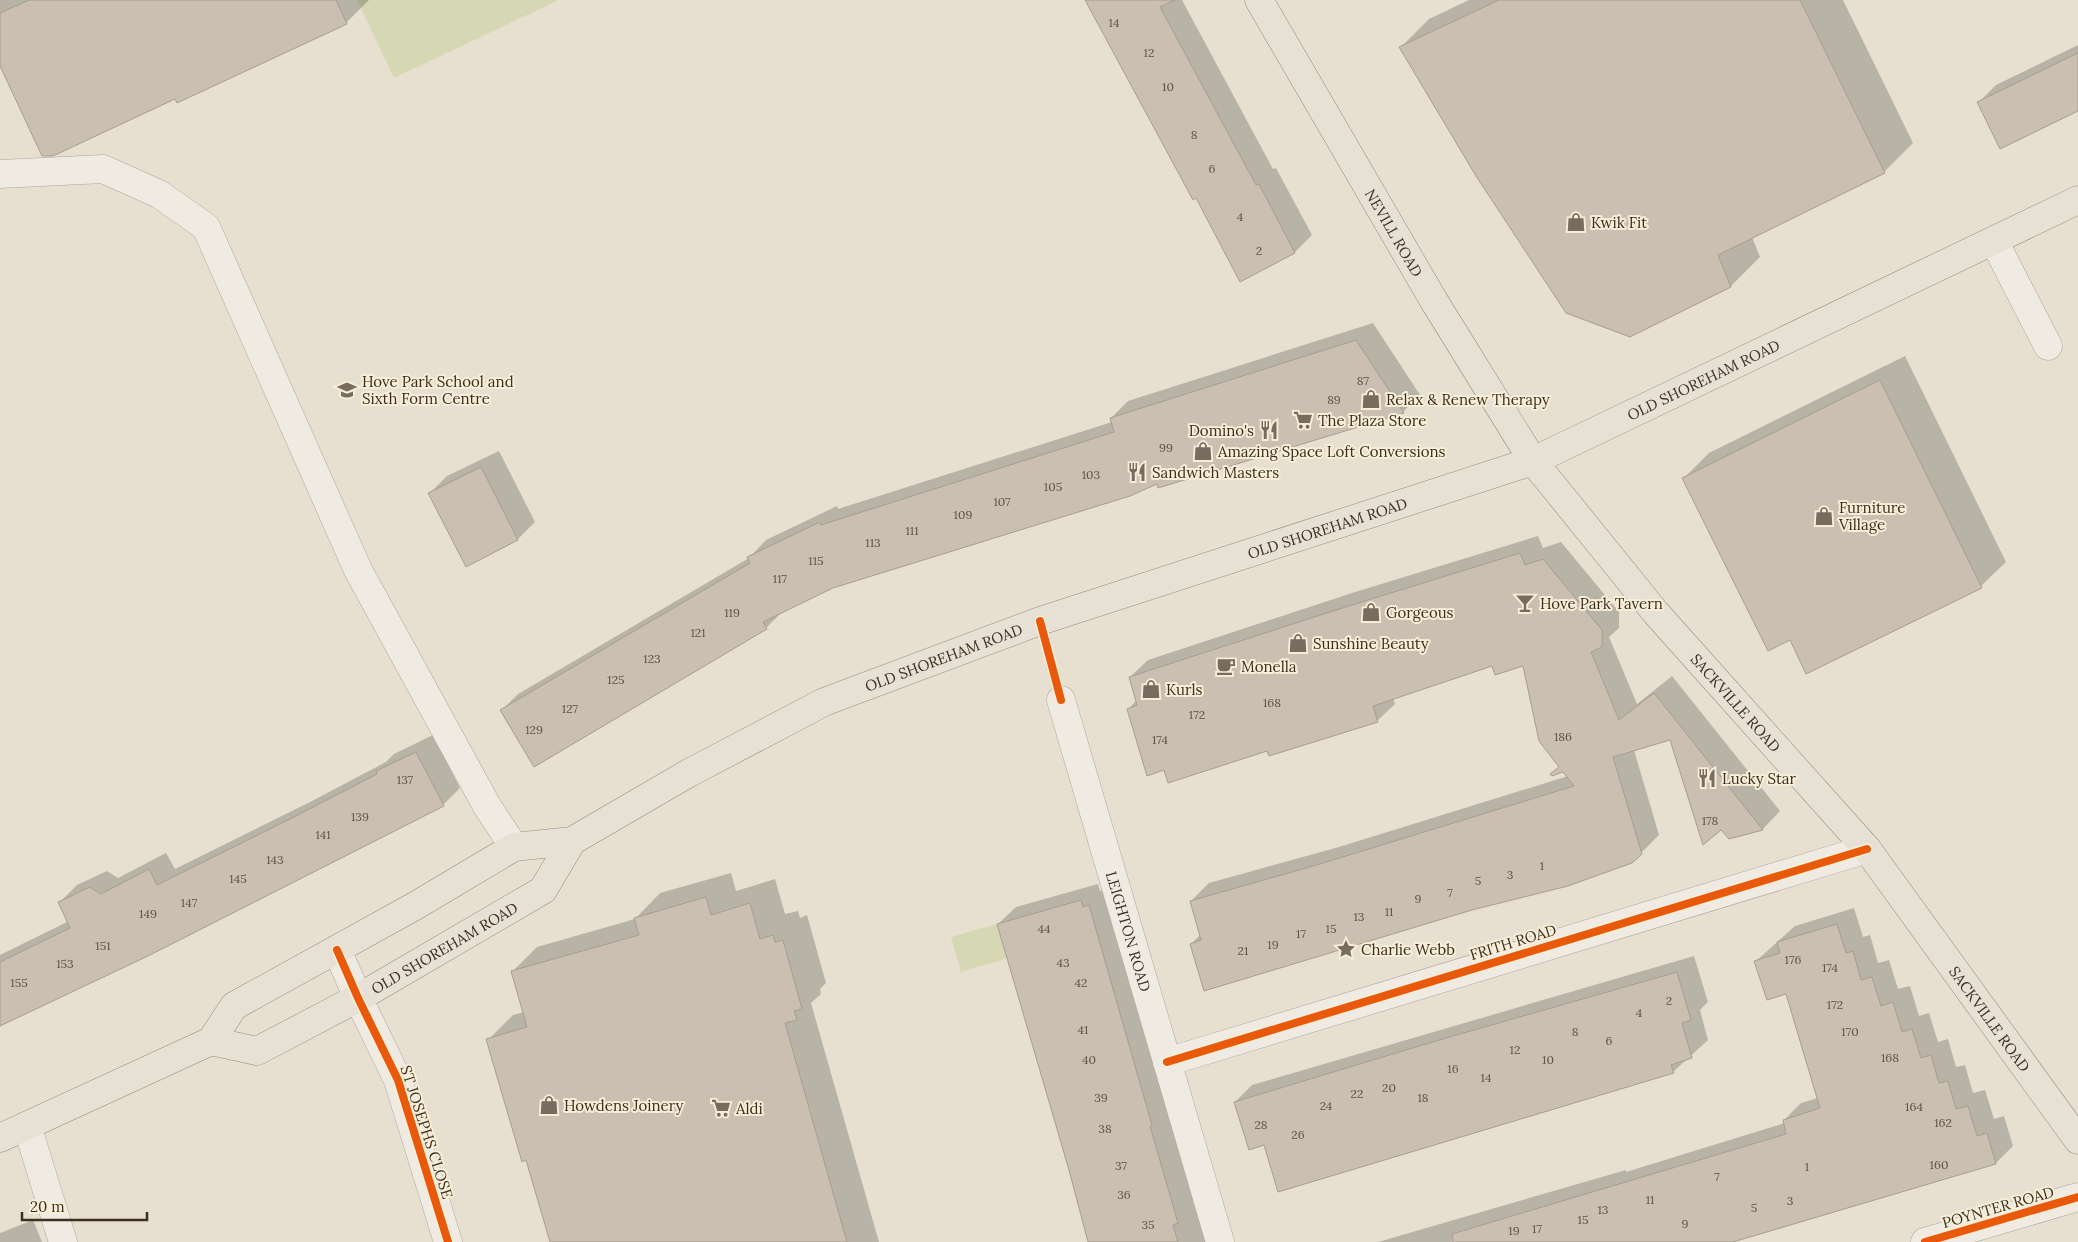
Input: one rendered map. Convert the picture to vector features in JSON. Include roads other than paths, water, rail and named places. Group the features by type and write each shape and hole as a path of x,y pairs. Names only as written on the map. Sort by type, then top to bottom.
{"main road":[{"name":"NEVILL ROAD","path":"1259,0 1434,301 1533,461"},
{"name":"OLD SHOREHAM ROAD","path":"572,842 543,890 358,998 257,1051 211,1041 234,1006 337,950 514,847 572,842 689,773 824,702 1040,621 1533,461 2078,200"},
{"name":"SACKVILLE ROAD","path":"1533,461 1656,613 1867,849 2078,1140"},
{"path":"0,1138 211,1041"}],"street":[{"path":"0,174 103,168 159,194 206,227 358,570 487,806 514,847"},
{"path":"1994,240 2048,346"},
{"name":"LEIGHTON ROAD","path":"1061,700 1220,1242"},
{"name":"FRITH ROAD","path":"1167,1062 1867,849"},
{"name":"ST JOSEPHS CLOSE","path":"337,950 398,1080 448,1242"},
{"path":"27,1126 63,1242"},
{"name":"POYNTER ROAD","path":"1926,1242 2078,1198"}],"place":[{"name":"Kwik Fit","path":"1576,222"},
{"name":"Hove Park School and Sixth Form Centre","path":"347,390"},
{"name":"Relax & Renew Therapy","path":"1371,399"},
{"name":"The Plaza Store","path":"1303,420"},
{"name":"Domino's","path":"1269,430"},
{"name":"Amazing Space Loft Conversions","path":"1203,451"},
{"name":"Sandwich Masters","path":"1137,472"},
{"name":"Furniture Village","path":"1824,516"},
{"name":"Hove Park Tavern","path":"1525,603"},
{"name":"Gorgeous","path":"1371,612"},
{"name":"Sunshine Beauty","path":"1298,643"},
{"name":"Monella","path":"1226,666"},
{"name":"Kurls","path":"1151,689"},
{"name":"Lucky Star","path":"1707,778"},
{"name":"Charlie Webb","path":"1346,949"},
{"name":"Howdens Joinery","path":"549,1105"},
{"name":"Aldi","path":"721,1108"}]}
